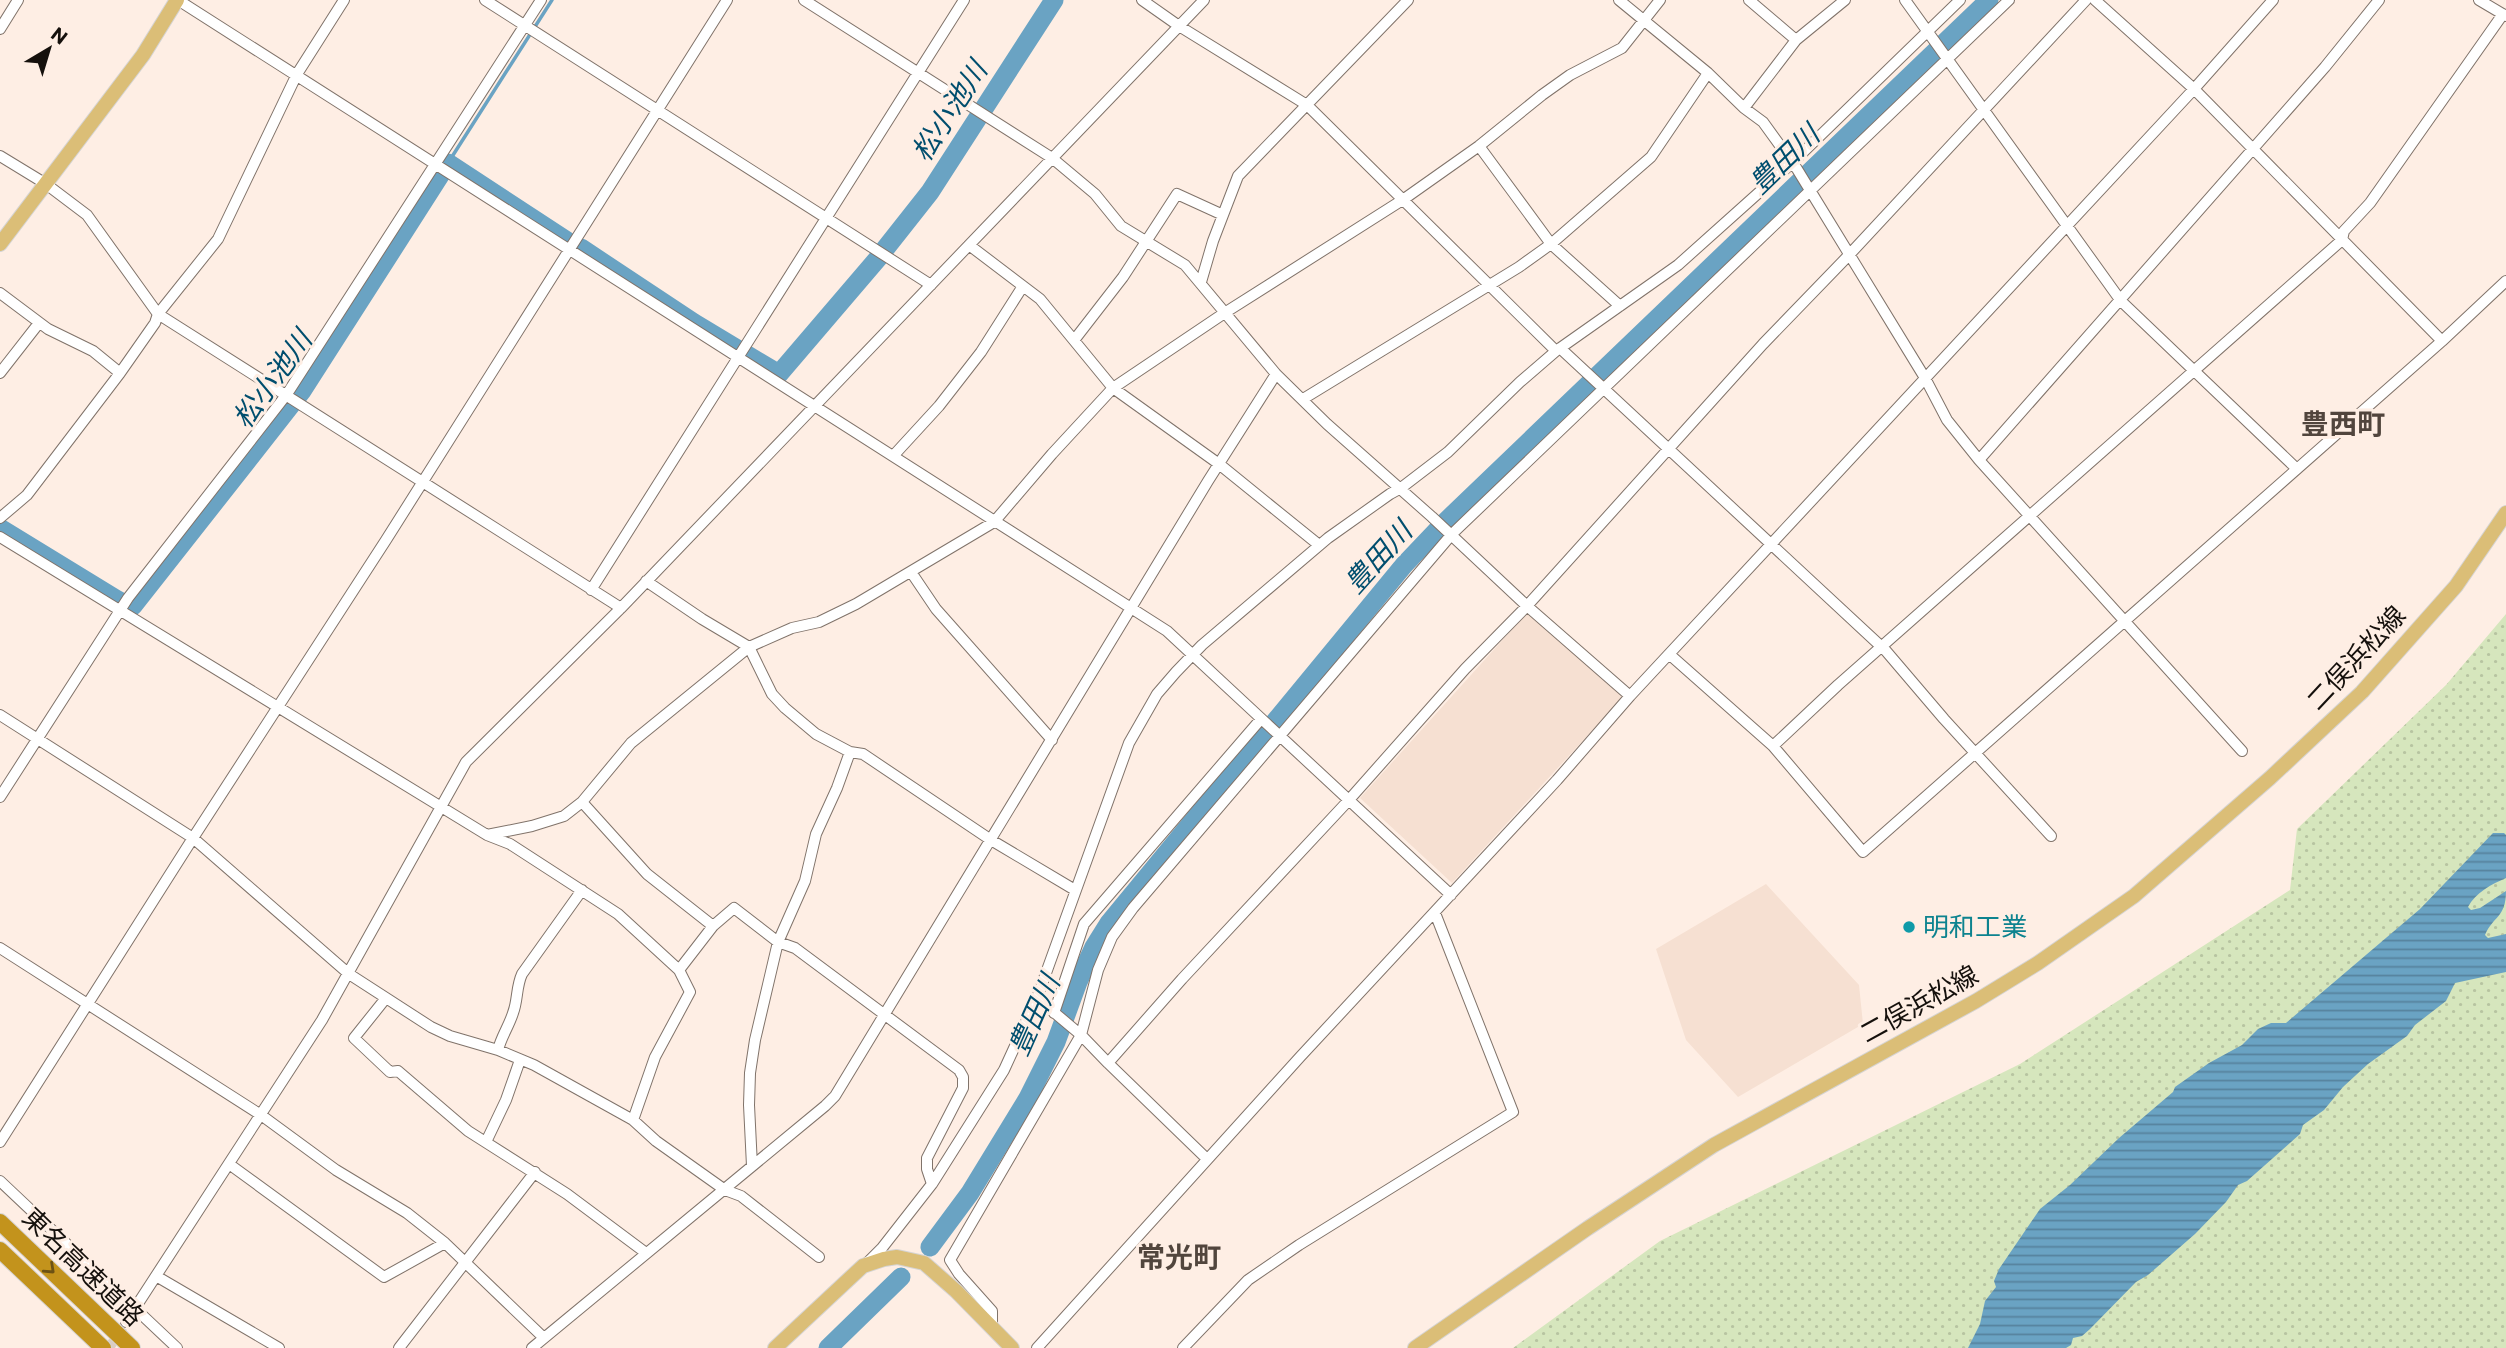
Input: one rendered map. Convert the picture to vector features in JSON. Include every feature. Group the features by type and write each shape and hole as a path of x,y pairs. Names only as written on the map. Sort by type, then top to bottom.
{"highway":[{"name":"東名高速道路","path":"0,1222 132,1348"},
{"name":"東名高速道路","path":"0,1250 103,1348"}],"main road":[{"path":"0,244 143,55 177,0"},
{"name":"二俣浜松線","path":"1415,1348 1577,1235 1714,1145 1976,1001 2038,963 2134,896 2270,778 2362,692 2456,586 2506,513"},
{"path":"775,1348 863,1266 897,1257 924,1264 956,1290 1012,1348"}],"street":[{"path":"0,29 18,0"},
{"path":"177,0 1167,631 1451,895"},
{"path":"0,518 27,495 120,373 155,323 158,314 218,239 296,74 344,0"},
{"path":"485,0 931,285"},
{"path":"0,797 123,605 286,396 541,0"},
{"path":"0,1142 571,250 727,0"},
{"path":"804,0 1052,158 1095,194 1121,226 1185,265 1276,374 1374,467 1401,488 1527,606 1630,696"},
{"path":"591,590 964,0"},
{"path":"1142,0 1307,105 1489,286 1772,543 1882,647 2051,836"},
{"path":"126,1322 349,974 439,807 467,762 621,608 1204,0"},
{"path":"1200,282 1238,176 1408,0"},
{"path":"1619,0 1763,122 1795,165 1925,378 1947,420 1979,460 2242,751"},
{"path":"487,835 564,816 582,803 631,743 749,646 792,628 819,622 856,604 994,522 1114,388 1226,312 1404,199 1479,146 1542,94 1570,75 1622,48 1660,0"},
{"path":"1749,0 1796,40"},
{"path":"1744,108 1796,40 1845,0"},
{"path":"1905,0 2121,301 2297,469"},
{"path":"863,1266 882,1248 932,1184 1004,1070 1037,998 1129,743 1157,694 1192,654 1319,545 1448,452 1558,349 1678,265 1795,165 1961,0"},
{"path":"992,1326 992,1311 950,1260 1078,1033 1098,970 1112,937 1133,908 1451,534 1808,188 2009,0"},
{"path":"1108,1063 1763,344 2086,0"},
{"path":"2095,0 2194,89 2442,341"},
{"path":"1037,1348 1630,696 2194,89 2273,0"},
{"path":"1979,460 2325,67 2379,0"},
{"path":"1773,746 2342,240 2344,231 2370,204 2505,15 2479,0"},
{"path":"1303,399 1489,286 1551,244 1651,158 1708,73"},
{"path":"1479,146 1551,244 1620,306"},
{"path":"0,156 46,184 87,215 158,314 621,608"},
{"path":"1075,339 1123,277 1177,194 1223,215"},
{"path":"969,245 1040,299 1114,388 1219,464 1319,545"},
{"path":"1669,654 1773,746 1863,852 2442,341 2506,281"},
{"path":"894,456 939,406 981,352 1023,286"},
{"path":"0,293 39,323 93,351 120,373"},
{"path":"0,373 39,323"},
{"path":"532,1348 835,1096 1276,374"},
{"path":"0,537 123,605 278,708 439,807 487,835 510,844 618,914 679,970 690,992 654,1057 633,1120"},
{"path":"911,572 936,609 1052,740"},
{"path":"646,581 702,619 749,646 772,694 816,734 850,752 863,754 991,841 1075,890"},
{"path":"0,715 193,838 349,974 431,1027 520,1060 574,1086 633,1120 656,1141 725,1190 741,1196 819,1257"},
{"path":"1056,1014 1084,924 1263,721"},
{"path":"752,1166 750,1073 778,942 804,881 816,834 850,752"},
{"path":"582,803 648,874 713,926"},
{"path":"498,1050 512,1016 517,985 522,974 582,890"},
{"path":"679,970 713,926 734,908 778,942 795,948 958,1070 963,1077 963,1088 927,1158 932,1184"},
{"path":"1183,1348 1248,1280 1299,1245 1513,1112 1435,913"},
{"path":"0,948 261,1115 335,1170 407,1213 446,1243 544,1338"},
{"path":"386,998 354,1038 390,1072 398,1071 459,1124 535,1172 646,1253"},
{"path":"1037,998 1078,1033 1207,1159"},
{"path":"486,1142 506,1100 520,1060"},
{"path":"229,1164 384,1277 446,1243"},
{"path":"399,1348 535,1172"},
{"path":"0,1181 177,1348"},
{"path":"156,1276 279,1348"}],"shaded area":[{"path":"1527,613 1623,697 1452,883 1360,798"},
{"path":"1766,884 1859,985 1863,1024 1738,1097 1686,1040 1656,949"}],"green space":[{"path":"2506,614 2506,1348 1513,1348 1660,1241 2020,1064 2290,890 2297,829 2446,685"}],"water":[{"path":"2493,833 2506,835 2506,878 2479,893 2468,907 2471,910 2480,908 2506,891 2504,907 2485,935 2488,938 2506,934 2506,972 2455,983 2446,1001 2415,1025 2407,1036 2368,1064 2343,1087 2324,1110 2303,1125 2300,1134 2247,1181 2238,1185 2226,1202 2195,1234 2148,1275 2136,1282 2082,1336 2073,1338 2071,1345 2066,1348 1968,1348 1980,1324 1985,1301 1996,1287 1994,1281 1999,1269 2040,1209 2173,1092 2175,1087 2209,1063 2242,1045 2258,1029 2271,1023 2286,1023 2420,909"}],"waterway":[{"path":"448,163 552,0"},
{"name":"松小池川","path":"885,249 930,192 1054,0"},
{"name":"豊田川","path":"930,1247 970,1193 1028,1098 1056,1042 1094,947 1109,923 1404,565 1443,524 1989,0"},
{"name":"松小池川","path":"0,528 116,599 133,606 302,391 448,163 567,241"},
{"name":"松小池川","path":"581,248 694,323 779,374 879,257"},
{"name":"豊田川","path":"828,1348 901,1277"}],"tunnel":[{"path":"109,1348 126,1322"}],"place":[{"name":"明和工業","path":"1909,927"}],"district":[{"name":"豊西町","path":"2343,424"},
{"name":"常光町","path":"1179,1257"}]}
